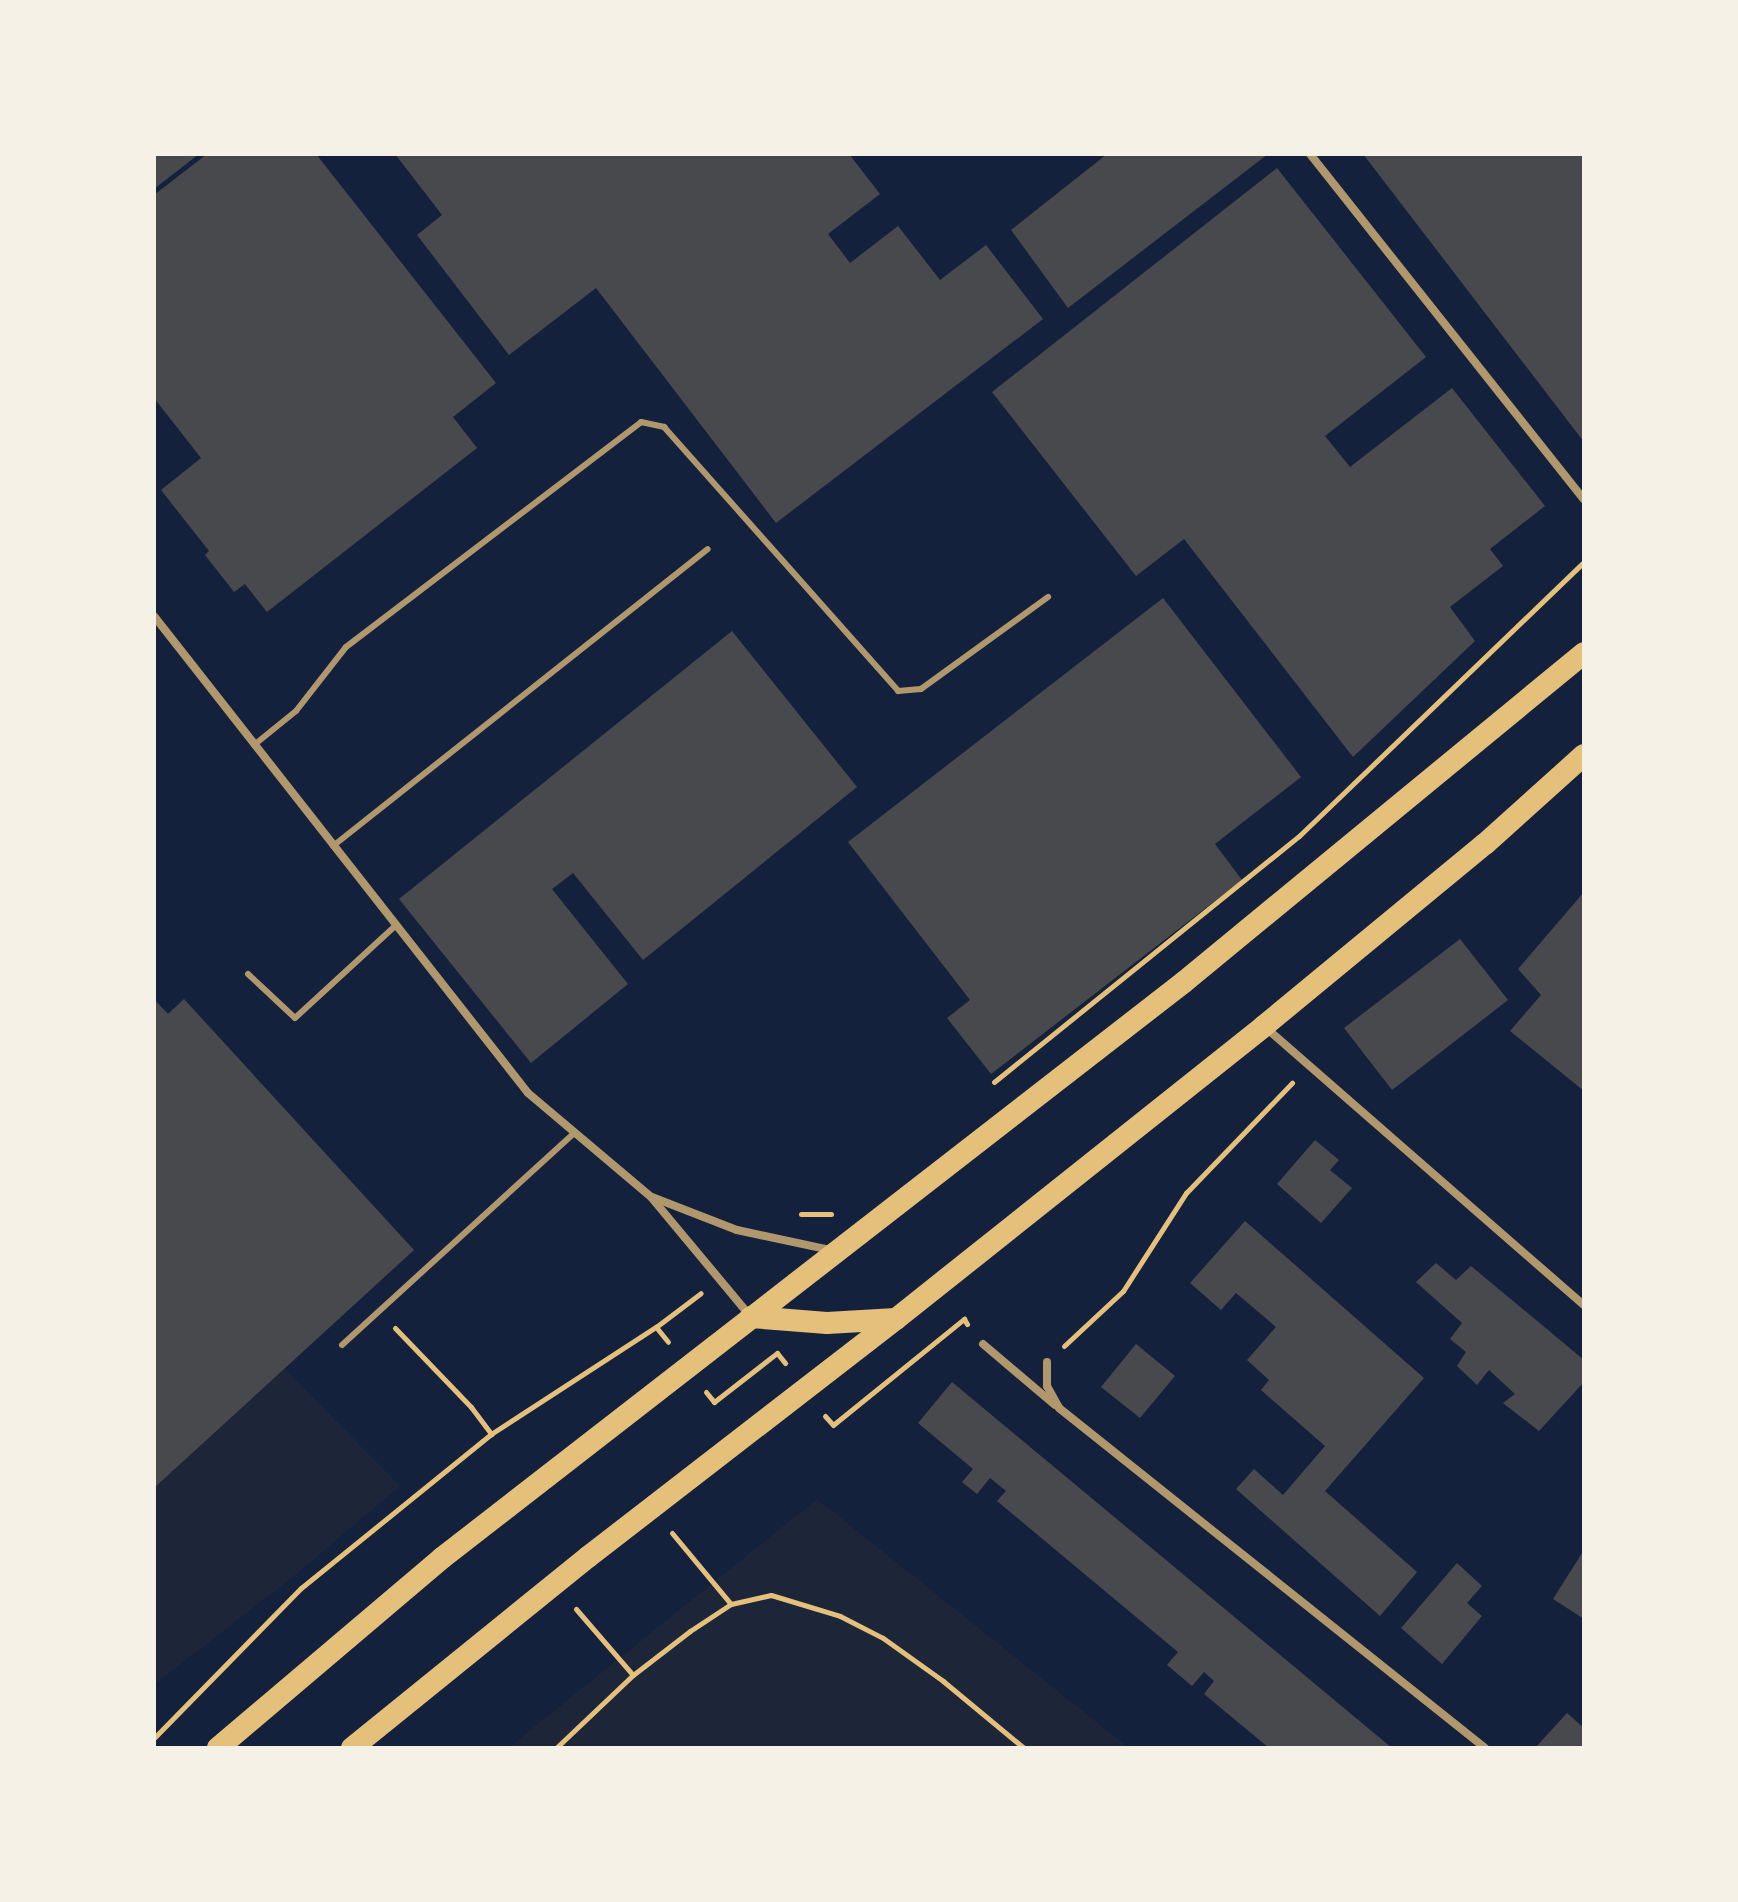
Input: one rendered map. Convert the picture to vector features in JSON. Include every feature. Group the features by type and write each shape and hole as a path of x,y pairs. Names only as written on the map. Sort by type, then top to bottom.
{"highway":[{"path":"218,1748 442,1558 1184,982 1584,653"},
{"path":"352,1748 651,1508 896,1319 1264,1026 1485,844 1584,755"},
{"path":"751,1317 827,1323 896,1319"}],"street":[{"path":"1310,154 1584,500"},
{"path":"154,616 528,1093 651,1197 751,1317"},
{"path":"1264,1026 1584,1305"},
{"path":"651,1197 737,1230 837,1252"},
{"path":"983,1344 1485,1748"},
{"path":"1047,1362 1047,1386 1059,1408"}],"lane":[{"path":"254,745 296,711 346,647 641,422 664,427 898,691 921,689 1048,597"},
{"path":"333,846 708,549"},
{"path":"248,974 295,1018 395,926"},
{"path":"342,1345 573,1134"}],"path":[{"path":"991,1085 1299,836 1584,562"},
{"path":"1047,1362 1123,1291 1186,1193 1309,1065"},
{"path":"831,1214 843,1204"},
{"path":"379,1311 471,1407 491,1434"},
{"path":"154,1738 301,1588 491,1434 656,1327 714,1402 777,1353 833,1425 964,1319 983,1344"},
{"path":"651,1508 731,1604"},
{"path":"555,1584 633,1675"},
{"path":"556,1748 633,1675 731,1604 771,1595 840,1616 883,1638 943,1681 1024,1748"}],"shaded area":[{"path":"284,1368 400,1486 294,1576 154,1685 154,1488"},
{"path":"817,1499 1129,1748 508,1748"}],"building":[{"path":"154,154 199,154 154,189"},
{"path":"207,154 316,154 496,383 453,417 477,448 267,612 245,584 234,592 205,555 209,551 161,490 201,458 154,398 154,195"},
{"path":"395,154 849,154 880,194 828,234 850,263 898,226 940,280 986,245 1043,319 776,523 596,288 509,355 417,235 442,215"},
{"path":"1107,154 1268,154 1068,308 1011,230"},
{"path":"1363,154 1584,154 1584,442"},
{"path":"1277,168 1426,357 1325,436 1350,467 1452,388 1545,506 1490,549 1503,566 1450,607 1475,641 1353,757 1184,539 1136,576 992,392"},
{"path":"1163,598 1301,777 1215,844 1242,880 991,1074 947,1018 970,1000 848,842"},
{"path":"732,631 857,787 643,960 573,873 552,889 628,984 531,1063 399,899"},
{"path":"1584,892 1584,1091 1510,1031 1541,995 1518,969"},
{"path":"1460,939 1508,1000 1392,1090 1344,1028"},
{"path":"154,999 168,1014 184,999 414,1250 154,1488"},
{"path":"1315,1140 1339,1160 1330,1170 1352,1188 1321,1223 1277,1184"},
{"path":"1245,1221 1424,1378 1325,1491 1417,1572 1380,1616 1236,1489 1254,1469 1283,1495 1325,1446 1261,1390 1269,1380 1247,1360 1276,1327 1236,1293 1221,1310 1190,1283"},
{"path":"1436,1263 1456,1280 1471,1266 1584,1360 1584,1382 1539,1431 1503,1403 1515,1394 1489,1370 1477,1385 1457,1366 1466,1352 1450,1339 1462,1323 1416,1282"},
{"path":"1136,1344 1175,1376 1140,1418 1101,1387"},
{"path":"952,1382 1392,1748 1269,1748 1204,1694 1214,1681 1204,1672 1192,1686 1167,1665 1178,1652 997,1501 1006,1491 990,1478 977,1494 962,1482 973,1469 918,1423"},
{"path":"1584,1550 1584,1619 1553,1599"},
{"path":"1457,1563 1482,1586 1467,1603 1482,1616 1442,1664 1401,1628"},
{"path":"1567,1713 1584,1728 1584,1748 1535,1748"}]}
